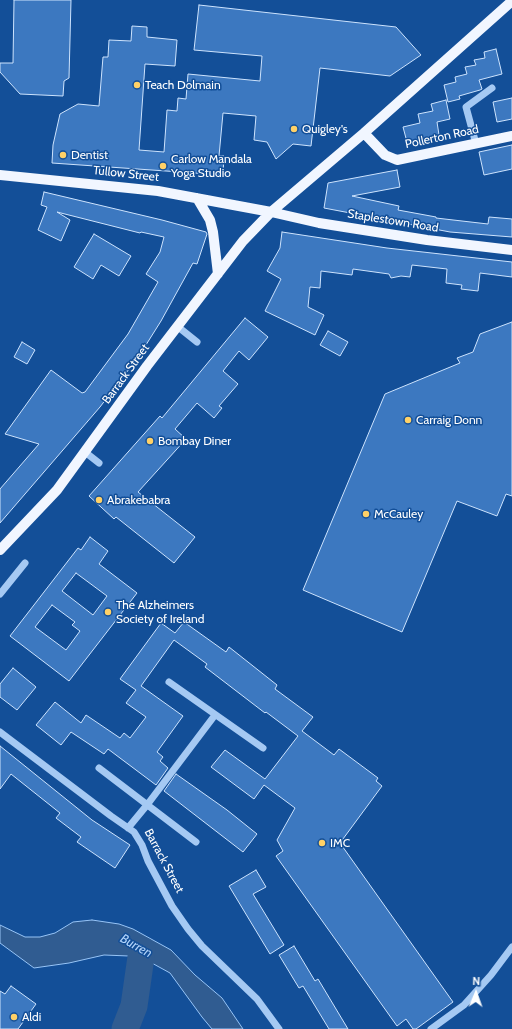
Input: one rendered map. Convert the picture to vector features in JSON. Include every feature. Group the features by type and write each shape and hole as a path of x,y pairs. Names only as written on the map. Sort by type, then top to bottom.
{"main road":[{"name":"Barrack Street","path":"0,550 56,490 177,326 243,241 271,212 364,133 512,1"},
{"name":"Pollerton Road","path":"364,133 385,155 397,160 512,136"},
{"name":"Tullow Street","path":"0,175 158,191 271,212"},
{"path":"197,198 210,220 213,232 218,274"},
{"name":"Staplestown Road","path":"271,212 319,223 427,240 512,250"}],"street":[{"path":"476,144 466,107 492,88"},
{"path":"177,326 197,342"},
{"path":"85,452 99,463"},
{"path":"1,591 25,563"},
{"path":"168,682 263,748"},
{"path":"128,828 215,715"},
{"name":"Barrack Street","path":"0,732 134,832 172,906 188,929 202,946 257,999 279,1029"},
{"path":"99,768 196,842"},
{"path":"431,1029 464,1005 491,975 512,947"}],"water":[{"name":"Burren","path":"92,920 119,924 133,929 171,950 195,975 222,998 243,1029 212,1029 170,973 150,962 129,956 104,955 69,963 34,968 0,943 0,925 25,937 40,937 55,933 73,922"}],"building":[{"path":"14,0 71,0 69,78 64,81 63,96 20,94 0,72 0,63 13,63"},
{"path":"199,5 396,27 421,55 390,76 320,68 311,146 293,144 276,159 267,142 254,140 256,116 223,113 219,156 224,156 223,175 52,163 53,145 60,114 78,104 99,106 103,57 108,57 109,40 131,41 132,26 147,27 147,37 177,40 175,66 145,64 139,150 164,152 167,110 177,111 178,98 186,99 188,74 260,81 262,56 194,50"},
{"path":"496,49 502,74 479,80 482,89 459,96 460,99 448,102 444,85 456,82 455,77 467,74 465,67 476,65 474,60 485,58 484,52"},
{"path":"512,98 512,119 497,122 493,102"},
{"path":"446,100 450,119 437,122 439,135 407,142 403,127 420,123 418,114 433,111 431,104"},
{"path":"512,145 512,169 484,175 479,152"},
{"path":"397,170 400,187 352,196 399,206 398,210 436,218 488,224 489,217 512,219 512,237 450,232 324,208 328,183"},
{"path":"44,192 162,220 206,232 207,234 197,264 193,263 161,321 139,356 100,407 0,523 0,489 39,444 5,434 51,370 82,393 85,392 128,334 158,282 146,274 160,252 164,237 140,233 57,212 70,220 61,241 38,230 47,207 41,205"},
{"path":"282,232 387,248 512,262 512,277 480,273 478,291 461,289 462,285 446,283 447,269 412,265 410,277 401,276 391,278 389,274 353,269 352,275 321,271 320,288 310,287 308,307 324,315 315,335 265,311 281,279 267,271 280,248"},
{"path":"94,234 131,256 119,276 101,265 93,279 74,267"},
{"path":"245,318 268,337 249,360 239,351 223,371 238,384 219,406 222,408 214,418 197,403 175,429 186,439 138,492 195,537 174,563 116,517 114,519 89,496 160,416 162,418"},
{"path":"512,322 512,496 506,494 497,516 457,501 402,632 303,590 385,394 460,363 457,358 473,352 480,334"},
{"path":"328,331 348,342 340,356 320,345"},
{"path":"22,342 35,350 27,364 14,357"},
{"name":"The Alzheimers Society of Ireland","path":"90,537 108,551 99,564 137,593 69,681 10,636 78,548 81,550","holes":["76,573 107,596 93,615 62,591","52,605 75,622 72,625 80,631 66,650 35,627"]},
{"path":"184,622 226,652 229,647 277,685 275,689 313,717 302,731 334,755 339,749 378,778 376,781 382,786 340,843 453,1002 416,1029 413,1029 406,1019 397,1026 276,856 283,851 277,840 295,808 264,785 254,799 211,767 225,750 265,779 298,736 205,667 207,664 174,640 141,686 183,716 157,752 163,757 160,761 168,768 156,785 108,749 104,754 71,732 61,745 36,725 55,702 81,723 86,715 120,738 124,733 130,738 146,717 126,703 136,690 120,679 161,623 175,633"},
{"path":"13,668 36,687 17,710 0,697 0,684"},
{"path":"0,746 92,820 130,845 115,868 77,842 81,837 56,818 60,813 11,774 0,789"},
{"path":"176,774 227,810 257,834 243,852 164,791"},
{"path":"256,870 266,887 253,894 284,945 270,954 229,886"},
{"path":"294,946 315,981 318,979 348,1029 329,1029 303,986 299,988 279,955"},
{"name":"Aldi","path":"11,986 36,1004 18,1029 0,1029 0,991 5,994"}],"waterway":[{"name":"Burren","path":"125,1029 134,1006 142,950"}],"place":[{"name":"Teach Dolmain","path":"137,85"},
{"name":"Quigley's","path":"294,129"},
{"name":"Dentist","path":"63,155"},
{"name":"Carlow Mandala Yoga Studio","path":"163,166"},
{"name":"Carraig Donn","path":"408,420"},
{"name":"Bombay Diner","path":"150,441"},
{"name":"Abrakebabra","path":"99,500"},
{"name":"McCauley","path":"366,514"},
{"name":"The Alzheimers Society of Ireland","path":"108,612"},
{"name":"IMC","path":"322,843"},
{"name":"Aldi","path":"14,1017"}]}
